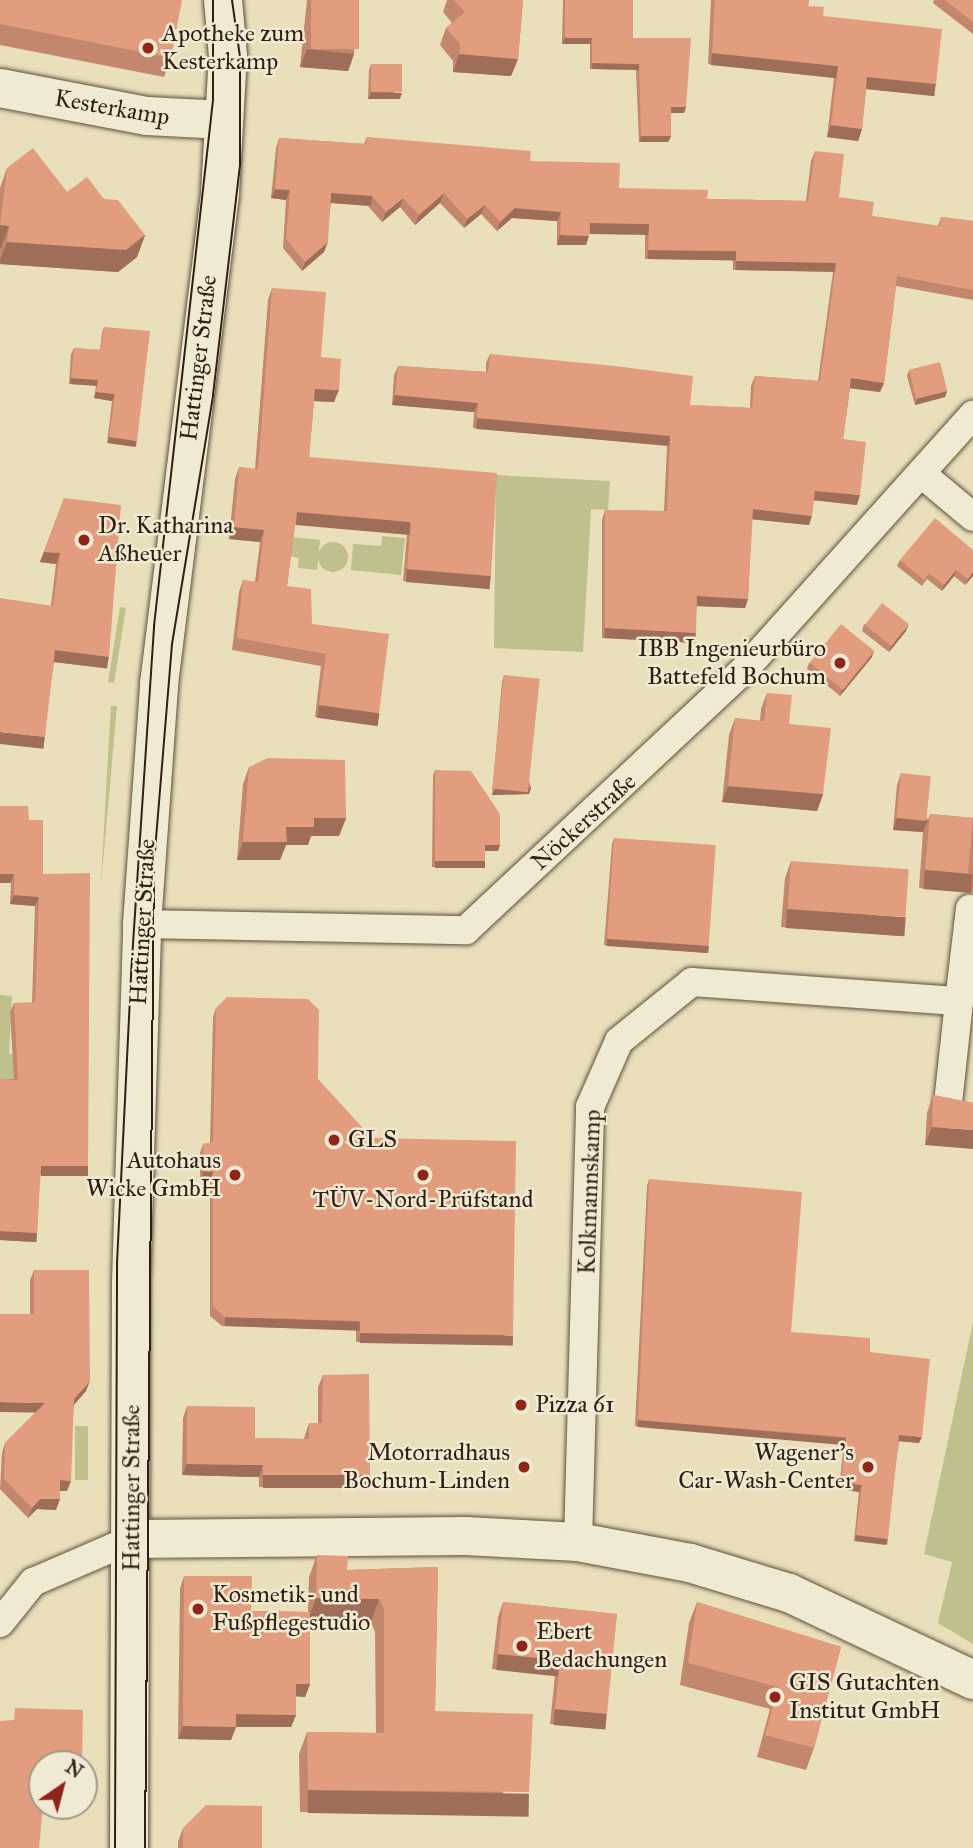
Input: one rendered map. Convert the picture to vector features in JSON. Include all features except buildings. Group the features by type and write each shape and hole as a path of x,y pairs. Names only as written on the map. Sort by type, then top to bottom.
{"street":[{"name":"Hattinger Straße","path":"129,1848 133,1539 132,1257 142,924 159,684 224,120 223,0"},
{"name":"Kesterkamp","path":"0,88 147,116 224,120"},
{"name":"Nöckerstraße","path":"142,924 466,930 665,750 923,475 973,415"},
{"path":"923,475 973,517"},
{"path":"948,1103 970,909"},
{"name":"Kolkmannskamp","path":"578,1542 590,1108 619,1041 692,982 959,1001"},
{"path":"0,1622 33,1582 133,1539 466,1536 578,1542 690,1563 789,1593 973,1680"}],"green space":[{"path":"496,475 610,481 608,510 591,509 583,652 494,648"},
{"path":"382,536 405,538 401,575 351,570 353,544 381,546"},
{"path":"291,537 320,540 317,570 298,568 299,558 289,556"},
{"path":"333,542 344,546 348,557 344,568 333,572 322,568 318,557 322,546"},
{"path":"120,607 126,608 114,683 108,682"},
{"path":"111,706 117,706 101,885 107,773"},
{"path":"0,995 12,996 9,1054 32,1055 30,1089 0,1088"},
{"path":"973,1322 973,1644 938,1623 952,1562 924,1554"},
{"path":"75,1426 88,1426 88,1480 75,1480"}],"tram line":[{"path":"115,1848 117,1263 131,974 154,626 213,100 213,0"},
{"path":"145,1848 154,863 172,644 213,395 240,165 240,57 232,0"}],"place":[{"name":"Apotheke zum Kesterkamp","path":"148,48"},
{"name":"Dr. Katharina Aßheuer","path":"84,540"},
{"name":"IBB Ingenieurbüro Battefeld Bochum","path":"840,663"},
{"name":"GLS","path":"334,1140"},
{"name":"Autohaus Wicke GmbH","path":"235,1175"},
{"name":"TÜV-Nord-Prüfstand","path":"423,1175"},
{"name":"Pizza 61","path":"521,1405"},
{"name":"Motorradhaus Bochum-Linden","path":"524,1467"},
{"name":"Wagener's Car-Wash-Center","path":"868,1467"},
{"name":"Kosmetik- und Fußpflegestudio","path":"198,1609"},
{"name":"Ebert Bedachungen","path":"522,1646"},
{"name":"GIS Gutachten Institut GmbH","path":"775,1697"}]}
